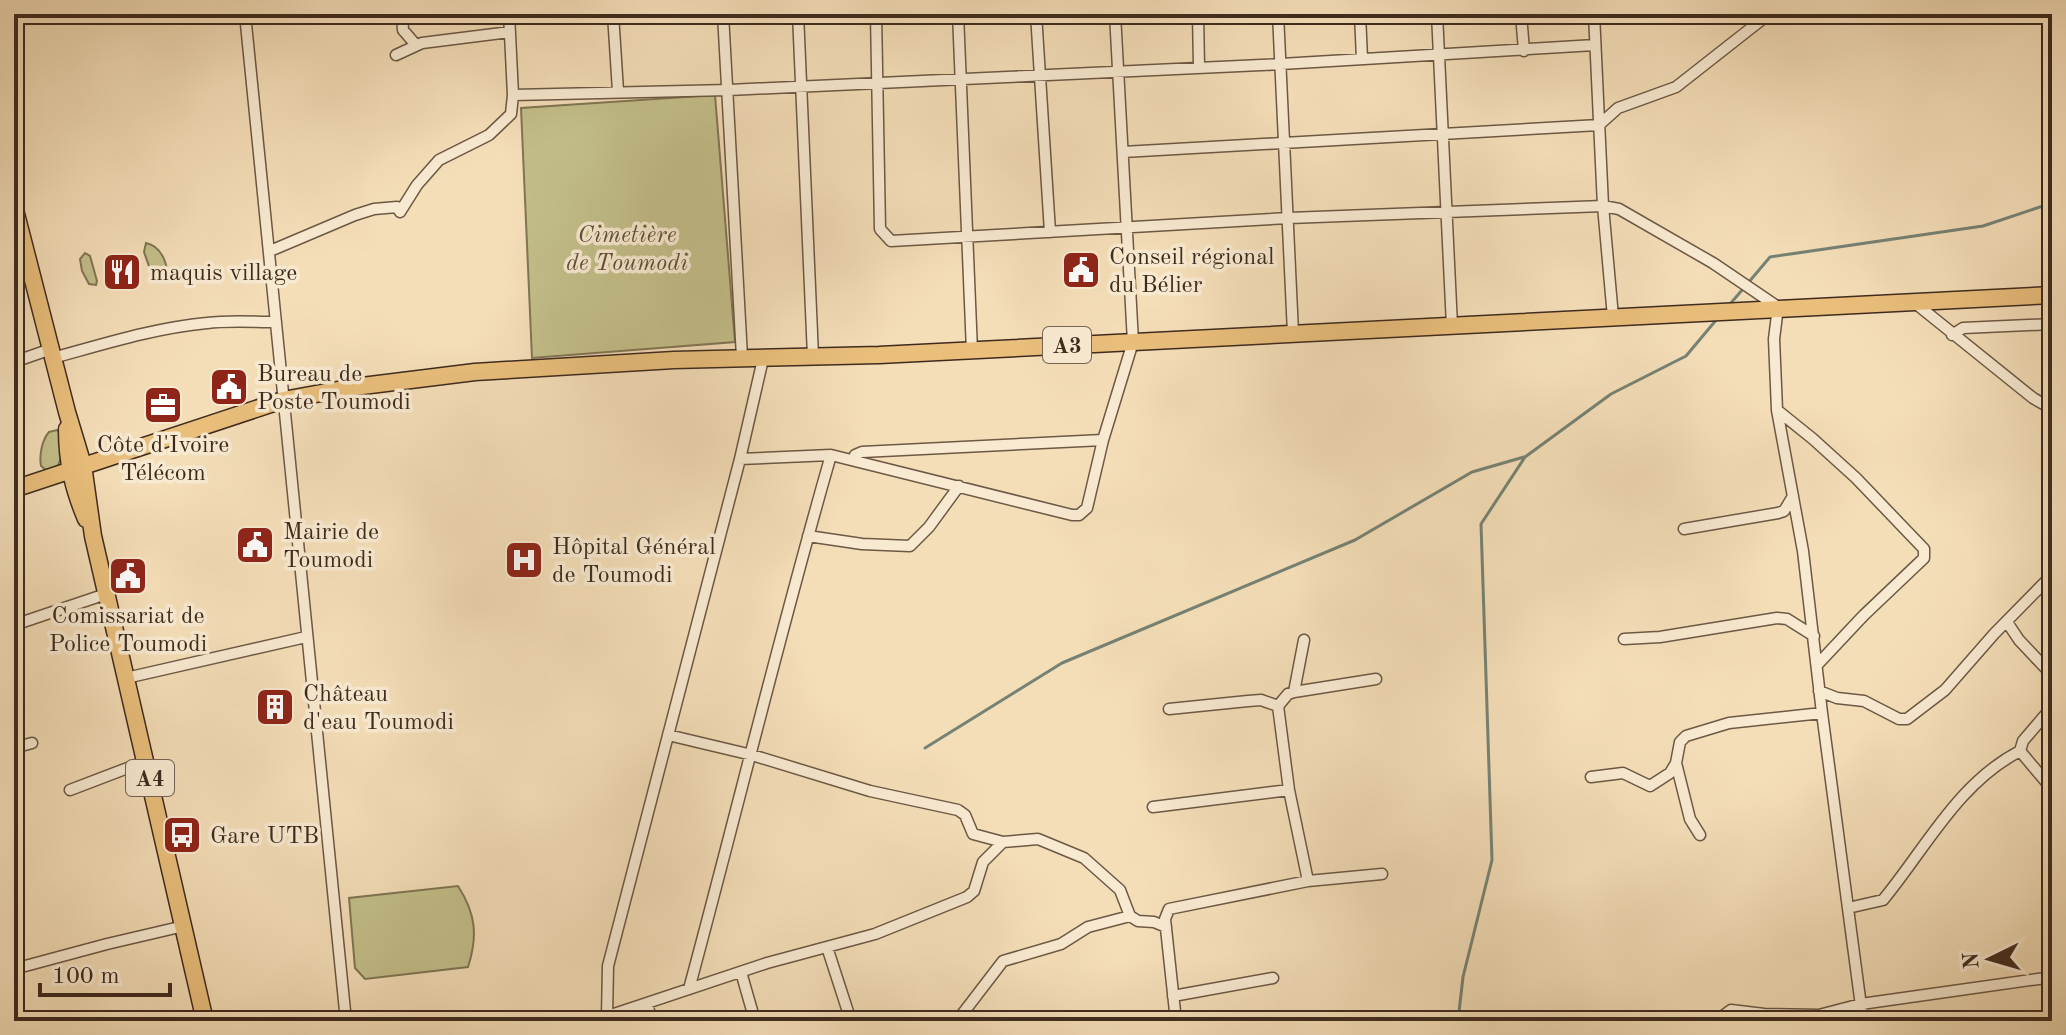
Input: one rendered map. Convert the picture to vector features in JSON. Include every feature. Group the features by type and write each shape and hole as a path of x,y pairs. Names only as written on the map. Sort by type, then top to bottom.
{"main road":[{"name":"A4","path":"14,206 67,412 76,467 75,494 93,536 205,1021"},
{"name":"A3","path":"14,489 283,400 354,387 475,372 742,357 763,359 972,351 2052,295"}],"street":[{"path":"245,14 346,1021"},
{"path":"402,14 403,30 416,45"},
{"path":"270,251 374,209 397,207 400,212 417,185 439,160 489,135 511,114 509,14"},
{"path":"613,14 618,91"},
{"path":"723,14 742,357"},
{"path":"798,14 813,356"},
{"path":"876,14 880,229 891,241 1289,218 1603,206 1619,209 1673,240 1778,307 1774,339 1777,410 1814,636 1863,1021"},
{"path":"958,14 972,351"},
{"path":"1036,14 1050,232"},
{"path":"740,459 831,455 1079,515 1087,508 1103,440 1133,342 1115,14"},
{"path":"1198,14 1199,67"},
{"path":"1278,14 1293,333"},
{"path":"1360,14 1362,59"},
{"path":"1437,14 1452,326"},
{"path":"1521,14 1524,51"},
{"path":"1594,14 1603,206 1613,317"},
{"path":"1123,152 1599,125 1618,108 1676,87 1769,14"},
{"path":"396,55 416,45 510,32"},
{"path":"513,95 801,87 1595,45"},
{"path":"1913,302 2033,398 2052,409"},
{"path":"14,362 165,329 211,322 276,322"},
{"path":"1952,335 1963,328 2052,324"},
{"path":"607,1016 608,966 740,459 763,359"},
{"path":"1777,410 1856,478 1924,549 1924,558 1817,665"},
{"path":"853,460 855,455 862,452 1103,440"},
{"path":"689,989 831,455"},
{"path":"808,536 872,546 910,546 929,527 959,486"},
{"path":"1684,529 1778,513 1784,511 1793,496"},
{"path":"1819,691 1842,699 1864,701 1899,719 1907,719 1945,690 2052,575"},
{"path":"14,625 106,594"},
{"path":"1624,639 1660,637 1777,618 1787,619 1814,636"},
{"path":"2007,622 2019,640 2052,675"},
{"path":"126,678 306,637"},
{"path":"1294,692 1304,640"},
{"path":"1308,881 1289,790 1278,706 1280,701 1294,692 1376,679"},
{"path":"1169,709 1261,700 1278,706"},
{"path":"1848,908 1883,900 1937,825 1994,765 2020,751 2023,741 2052,707"},
{"path":"1591,777 1623,773 1650,786 1670,773 1676,763 1680,742 1686,736 1729,723 1822,713"},
{"path":"668,735 752,755 870,791 958,810 965,815 973,834 1003,842 1038,839 1084,858 1120,890 1130,916 1138,921 1166,927"},
{"path":"14,748 32,743"},
{"path":"2020,751 2052,789"},
{"path":"70,790 146,761"},
{"path":"1676,763 1690,819 1700,835"},
{"path":"1153,807 1289,790"},
{"path":"593,1021 741,972 875,934 967,897 974,891 983,862 1003,842"},
{"path":"1176,1021 1166,913 1176,906 1308,881 1382,874"},
{"path":"957,1021 1003,961 1061,944 1088,927 1130,916"},
{"path":"14,969 184,926"},
{"path":"827,947 851,1021"},
{"path":"741,972 755,1021"},
{"path":"1716,1021 1731,1010 1806,1016 1861,1004 2052,977"},
{"path":"1173,996 1273,978"},
{"path":"647,1004 652,1021"}],"green space":[{"name":"Cimetière de Toumodi","path":"715,95 735,342 532,358 521,108"},
{"path":"146,243 156,248 162,256 167,277 150,269 144,252"},
{"path":"85,253 90,256 96,285 89,284 82,271 80,259"},
{"path":"57,430 62,451 60,460 56,468 46,470 41,466 42,448 49,432"},
{"path":"458,886 469,906 474,925 468,967 365,979 355,968 349,898"}],"waterway":[{"path":"1748,283 1770,257 1983,226 2052,203"},
{"path":"1730,304 1743,289"},
{"path":"1458,1021 1463,977 1492,860 1481,524 1525,457 1611,394 1686,356 1717,319"},
{"path":"925,748 1062,663 1355,540 1472,472 1524,457"}],"place":[{"name":"Conseil régional du Bélier","path":"1081,270"},
{"name":"maquis village","path":"122,272"},
{"name":"Bureau de Poste Toumodi","path":"229,387"},
{"name":"Côte d'Ivoire Télécom","path":"163,405"},
{"name":"Mairie de Toumodi","path":"255,545"},
{"name":"Hôpital Général de Toumodi","path":"524,560"},
{"name":"Comissariat de Police Toumodi","path":"128,576"},
{"name":"Château d'eau Toumodi","path":"275,707"},
{"name":"Gare UTB","path":"182,835"}]}
